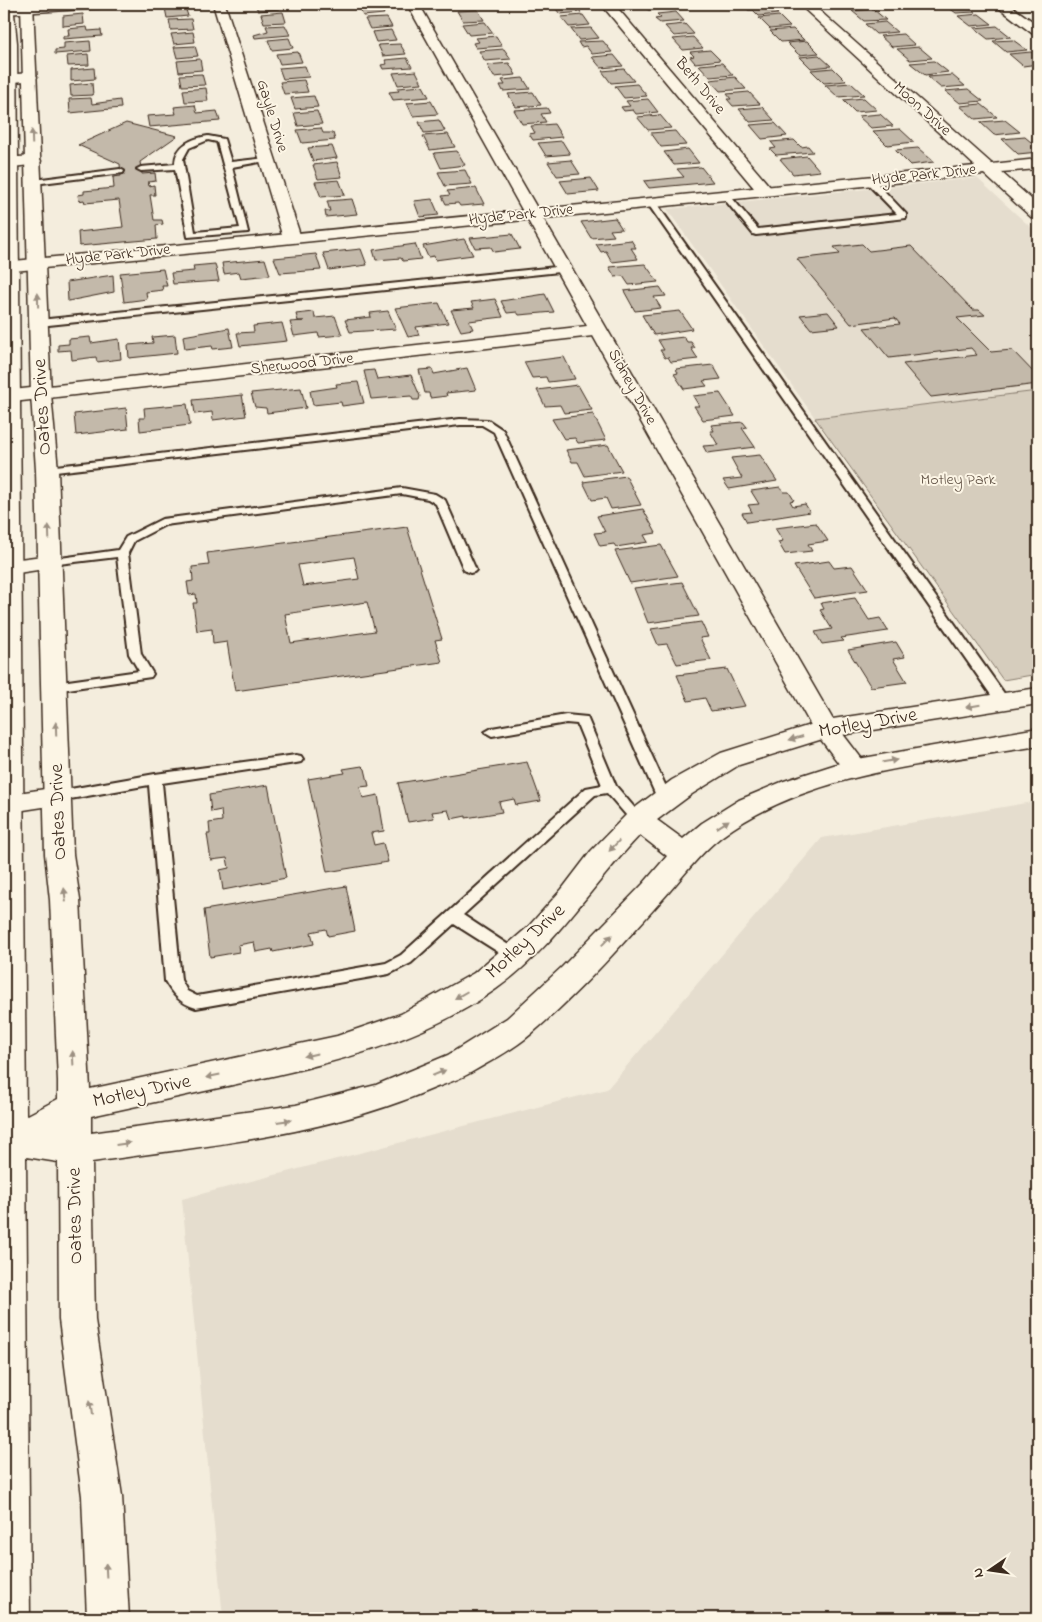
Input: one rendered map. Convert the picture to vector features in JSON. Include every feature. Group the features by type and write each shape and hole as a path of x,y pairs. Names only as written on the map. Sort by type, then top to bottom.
{"main road":[{"path":"15,8 99,4"},
{"name":"Gayle Drive","path":"219,4 292,238"},
{"name":"Sidney Drive","path":"413,4 566,269 826,729 855,767"},
{"name":"Beth Drive","path":"608,4 765,191"},
{"name":"Moon Drive","path":"805,4 1038,214"},
{"path":"1000,4 1038,31"},
{"name":"Oates Drive","path":"9,1618 6,1382 6,79 7,44 15,8"},
{"name":"Oates Drive","path":"15,8 30,77 38,263 41,394 47,470 59,796 59,854 65,900 74,1106 77,1320 102,1496 108,1618"},
{"path":"6,79 30,77"},
{"path":"6,163 33,160"},
{"name":"Hyde Park Drive","path":"6,267 241,237 292,238 1038,164"},
{"name":"Sherwood Drive","path":"7,397 600,330"},
{"path":"7,568 50,562"},
{"name":"Motley Drive","path":"7,1141 74,1106 338,1049 412,1022 485,981 539,935 602,858 638,820 682,787 730,759 826,729 1038,696"},
{"name":"Motley Drive","path":"7,1141 75,1150 296,1119 381,1098 459,1064 518,1027 562,986 653,891 684,854 712,830 749,807 794,788 855,767 1038,737"},
{"path":"7,803 59,796"},
{"path":"638,820 684,854"}],"lane":[{"path":"214,139 221,141 228,165 245,230 241,237 192,235 177,159 180,152 190,143 214,139"},
{"path":"228,165 267,160"},
{"path":"141,169 179,166"},
{"path":"34,182 120,171"},
{"path":"725,194 756,232 903,216 869,180"},
{"path":"650,202 1003,702"},
{"path":"39,323 566,269"},
{"path":"47,470 460,422 484,422 498,430 664,800"},
{"path":"54,687 147,674 135,654 122,552 130,539 162,522 402,491 431,496 441,502 470,570"},
{"path":"50,562 122,552"},
{"path":"492,732 566,719 582,720 610,788 638,820"},
{"path":"59,796 296,759"},
{"path":"155,780 173,981 182,995 196,1002 389,968 406,959 591,791 610,788"},
{"path":"453,916 514,956"}],"shaded area":[{"path":"977,178 1038,234 1038,391 815,418 667,209"},
{"path":"1038,801 1038,1618 223,1618 182,1199 607,1089 822,838"}],"green space":[{"name":"Motley Park","path":"1038,391 1038,674 1003,680 815,418"}],"building":[{"path":"255,4 278,4 280,9 258,11"},
{"path":"450,4 475,4 476,6 452,8"},
{"path":"552,4 574,4 581,12 560,14"},
{"path":"642,4 665,4 670,9 648,10"},
{"path":"843,4 866,4 870,7 848,9"},
{"path":"944,4 964,4 975,12 956,13"},
{"path":"380,5 384,14 363,16 359,7"},
{"path":"768,5 778,14 759,16 753,10 748,10 745,6"},
{"path":"185,7 188,16 167,18 165,8"},
{"path":"873,9 886,20 864,21 852,11"},
{"path":"478,10 484,20 463,21 457,11"},
{"path":"283,12 286,22 264,23 261,14"},
{"path":"676,12 684,21 660,23 655,19 661,18 657,14"},
{"path":"83,14 84,24 63,26 63,16"},
{"path":"979,14 992,24 971,26 958,16"},
{"path":"583,15 590,25 569,27 561,17"},
{"path":"779,16 790,27 770,29 759,18"},
{"path":"387,18 392,27 370,29 365,19"},
{"path":"191,19 193,29 171,30 169,20"},
{"path":"485,22 493,33 469,35 462,24"},
{"path":"885,22 897,32 876,34 865,24"},
{"path":"685,24 694,34 674,36 665,26"},
{"path":"285,25 290,35 255,38 254,35 268,31 266,26"},
{"path":"997,26 1011,37 988,39 974,28"},
{"path":"87,27 88,31 101,30 102,36 63,39 63,36 69,36 68,29"},
{"path":"591,28 599,38 579,40 571,29"},
{"path":"793,29 804,40 781,42 770,31"},
{"path":"391,30 396,40 376,42 372,32"},
{"path":"193,32 195,42 174,44 171,34"},
{"path":"903,34 915,45 892,47 880,36"},
{"path":"496,36 502,46 476,48 473,43 479,42 476,38"},
{"path":"693,37 703,48 683,50 673,39"},
{"path":"289,38 293,48 272,50 268,40"},
{"path":"1013,40 1027,50 1006,52 993,41"},
{"path":"90,41 91,51 55,54 55,50 64,49 64,43"},
{"path":"603,41 612,52 592,54 586,46 581,47 578,42"},
{"path":"807,41 819,53 799,55 787,43"},
{"path":"400,44 406,54 383,56 378,45"},
{"path":"195,46 198,56 177,58 174,47"},
{"path":"919,47 932,58 910,60 897,49"},
{"path":"504,49 511,59 485,61 479,51"},
{"path":"710,50 720,60 695,63 690,57 694,56 690,52"},
{"path":"298,52 302,62 280,64 276,54"},
{"path":"1031,52 1038,58 1038,64 1023,66 1009,54"},
{"path":"88,54 89,65 68,66 67,56"},
{"path":"614,55 623,66 601,68 592,57"},
{"path":"819,55 831,66 811,68 800,57"},
{"path":"407,58 412,67 383,69 381,65 387,64 385,60"},
{"path":"200,59 202,70 179,72 177,61"},
{"path":"934,61 948,72 925,75 910,63"},
{"path":"509,63 516,75 494,77 487,65"},
{"path":"722,63 733,75 710,77 699,65"},
{"path":"305,66 309,77 283,79 279,68"},
{"path":"94,68 95,79 71,81 71,70"},
{"path":"833,68 846,81 824,83 811,70"},
{"path":"624,69 634,81 611,83 602,71"},
{"path":"416,71 422,83 398,85 393,73"},
{"path":"202,74 205,85 182,86 180,75"},
{"path":"952,75 965,86 941,88 928,77"},
{"path":"735,77 746,89 720,91 710,80"},
{"path":"523,78 530,89 503,91 500,85 505,85 502,80"},
{"path":"304,80 308,92 284,94 280,82"},
{"path":"92,83 93,95 71,96 70,85"},
{"path":"851,83 864,95 838,97 825,85"},
{"path":"637,84 647,96 624,98 615,86"},
{"path":"423,86 429,97 393,100 389,92 399,91 397,88"},
{"path":"206,88 208,101 185,102 183,90"},
{"path":"968,89 983,101 960,103 945,91"},
{"path":"533,92 541,105 516,107 508,94"},
{"path":"749,92 760,104 733,106 727,99 731,99 727,94"},
{"path":"314,96 318,107 295,109 291,98"},
{"path":"91,98 92,104 120,100 121,108 70,113 69,99"},
{"path":"864,98 877,110 855,112 843,100"},
{"path":"648,99 658,112 636,114 633,110 624,111 621,107 630,106 626,101"},
{"path":"431,101 438,114 413,116 407,103"},
{"path":"981,104 997,117 975,119 960,106"},
{"path":"195,105 197,113 217,111 220,121 149,127 147,116 176,114 174,107"},
{"path":"762,107 774,120 750,122 739,109"},
{"path":"547,108 550,113 541,114 546,122 522,124 514,110"},
{"path":"317,111 322,124 298,126 294,113"},
{"path":"880,114 893,126 871,128 858,116"},
{"path":"660,115 671,128 648,130 637,117"},
{"path":"439,120 445,131 424,133 419,122"},
{"path":"1005,120 1020,132 994,135 980,122"},
{"path":"126,123 177,136 140,162 142,174 155,173 156,181 148,182 149,186 154,185 155,195 150,195 154,220 162,220 163,224 156,225 157,239 79,246 78,232 123,227 119,200 85,203 84,200 79,201 78,195 84,194 84,191 114,188 113,177 121,176 120,164 78,145"},
{"path":"775,123 787,136 762,139 750,125"},
{"path":"554,124 562,137 533,140 529,134 535,133 531,126"},
{"path":"321,128 323,133 333,133 335,140 302,143 297,130"},
{"path":"900,129 914,142 887,145 873,131"},
{"path":"675,131 686,145 661,147 651,133"},
{"path":"448,134 455,147 430,150 423,136"},
{"path":"1025,137 1038,148 1038,152 1018,154 1002,139"},
{"path":"794,140 801,147 808,146 813,152 776,155 770,149 776,148 771,142"},
{"path":"562,141 570,154 546,156 538,143"},
{"path":"332,146 337,158 313,161 308,148"},
{"path":"918,148 934,162 910,165 895,150"},
{"path":"688,149 699,163 674,165 664,152"},
{"path":"457,151 465,165 441,168 434,153"},
{"path":"807,156 820,171 793,174 780,159"},
{"path":"571,160 580,174 557,176 548,162"},
{"path":"337,162 342,177 318,179 313,165"},
{"path":"701,167 713,182 649,188 644,181 684,177 677,169"},
{"path":"465,170 472,184 445,186 438,172"},
{"path":"591,178 599,191 568,194 560,181"},
{"path":"339,180 345,195 321,197 315,182"},
{"path":"476,188 484,204 460,206 458,203 446,204 442,196 450,195 447,191"},
{"path":"352,199 357,214 326,217 325,211 330,211 327,201"},
{"path":"432,199 439,215 420,217 414,201"},
{"path":"615,218 622,229 610,230 614,236 591,238 581,222"},
{"path":"512,234 520,249 494,252 491,247 475,248 470,238"},
{"path":"464,239 473,255 435,260 434,256 428,257 423,246"},
{"path":"631,240 636,248 631,248 638,259 612,262 606,251 601,252 596,244"},
{"path":"415,244 421,259 403,261 401,258 376,260 373,250"},
{"path":"862,244 869,251 911,246 973,310 979,310 985,315 957,318 991,352 1012,350 1038,377 1038,384 931,397 903,364 977,355 971,348 889,358 864,328 900,324 895,318 851,324 797,259 840,254 834,247"},
{"path":"361,249 367,265 329,270 323,253"},
{"path":"316,254 321,270 280,273 274,258"},
{"path":"265,259 270,275 241,278 239,272 224,274 222,263"},
{"path":"215,264 219,281 173,284 171,273 194,271 193,266"},
{"path":"645,264 658,282 629,285 623,276 615,277 609,267"},
{"path":"163,269 167,286 162,286 163,290 146,292 147,299 124,302 120,273"},
{"path":"113,275 114,292 68,301 67,282"},
{"path":"660,287 666,296 654,297 661,308 635,311 624,291"},
{"path":"545,294 554,312 519,315 517,312 507,313 501,301"},
{"path":"495,299 503,317 469,321 473,329 461,331 451,310 474,308 471,302"},
{"path":"439,303 448,323 416,327 419,335 408,337 395,308"},
{"path":"388,311 396,329 350,332 345,320 371,317 370,313"},
{"path":"680,311 692,329 654,335 642,315"},
{"path":"314,312 315,318 335,316 342,335 319,337 318,333 294,336 290,322 304,321 298,321 296,314"},
{"path":"828,312 839,326 811,329 800,315"},
{"path":"282,323 287,341 240,346 237,333 254,332 253,326"},
{"path":"229,328 233,347 213,349 212,346 185,349 183,336"},
{"path":"175,335 177,353 129,358 128,345 153,343 152,337"},
{"path":"90,337 91,343 119,339 121,359 97,362 96,357 72,360 71,350 58,351 58,345 69,344 69,339"},
{"path":"684,337 695,348 691,348 698,359 671,362 668,357 665,358 660,350 664,350 658,340"},
{"path":"564,357 575,379 548,382 546,377 532,378 524,362"},
{"path":"713,365 721,379 703,381 707,386 684,389 674,374 678,373 676,369"},
{"path":"467,368 476,390 446,393 447,396 430,398 429,393 425,393 419,370 432,369 434,374"},
{"path":"374,370 377,379 411,375 420,396 419,400 413,400 411,396 371,399 364,371"},
{"path":"358,382 364,403 342,406 341,402 313,405 310,391 337,387 336,384"},
{"path":"578,385 592,410 564,413 560,405 545,406 537,390"},
{"path":"301,388 306,408 267,413 266,408 255,407 251,393"},
{"path":"720,393 735,416 703,420 694,406 699,406 693,396"},
{"path":"242,395 246,416 213,420 212,412 195,414 193,400"},
{"path":"187,404 190,425 140,431 139,418 145,418 144,408"},
{"path":"126,408 128,429 76,435 74,414"},
{"path":"593,414 606,440 578,443 575,438 564,439 552,419"},
{"path":"743,422 747,427 742,428 755,447 707,453 703,446 718,445 710,431 714,431 711,425"},
{"path":"608,445 622,471 585,476 578,462 572,462 566,450"},
{"path":"760,455 777,481 729,489 723,480 742,478 731,458"},
{"path":"626,476 641,505 611,509 606,498 592,500 583,482"},
{"path":"780,487 784,492 789,492 794,500 790,501 793,506 805,504 810,512 747,522 742,513 752,512 748,505 759,504 751,491"},
{"path":"643,509 656,533 644,535 648,542 616,547 614,544 600,546 594,533 605,532 597,516"},
{"path":"816,523 828,541 808,544 812,551 785,554 778,542 783,541 775,528"},
{"path":"407,527 442,639 435,640 442,662 235,691 227,642 213,644 212,629 197,631 193,603 197,603 196,594 189,595 187,582 193,581 192,567 209,565 207,553","holes":["354,557 359,579 303,586 298,565","367,602 375,631 291,643 285,614"]},
{"path":"661,545 678,576 630,583 615,551"},
{"path":"829,561 834,568 852,566 868,590 814,598 794,566"},
{"path":"682,582 699,616 648,623 634,588"},
{"path":"855,598 869,620 880,618 888,631 841,638 844,641 822,644 815,632 832,629 820,610 824,609 821,603"},
{"path":"701,622 708,637 700,638 711,660 677,664 667,644 658,645 651,629"},
{"path":"896,642 905,657 893,659 907,682 871,687 848,650"},
{"path":"727,669 745,706 711,711 705,698 688,701 677,675"},
{"path":"527,762 541,801 516,805 514,799 499,802 502,812 451,819 448,810 432,812 434,818 408,822 398,783"},
{"path":"362,766 365,769 369,786 360,787 363,798 378,795 384,831 371,833 374,845 383,843 388,862 327,872 308,779 345,773 343,769"},
{"path":"268,785 286,878 223,890 220,870 229,868 227,858 211,860 207,834 210,834 209,823 222,821 221,810 211,812 209,795"},
{"path":"346,886 355,931 328,936 326,929 311,932 314,944 273,952 272,949 256,952 254,942 238,945 239,952 210,957 204,910"}]}
